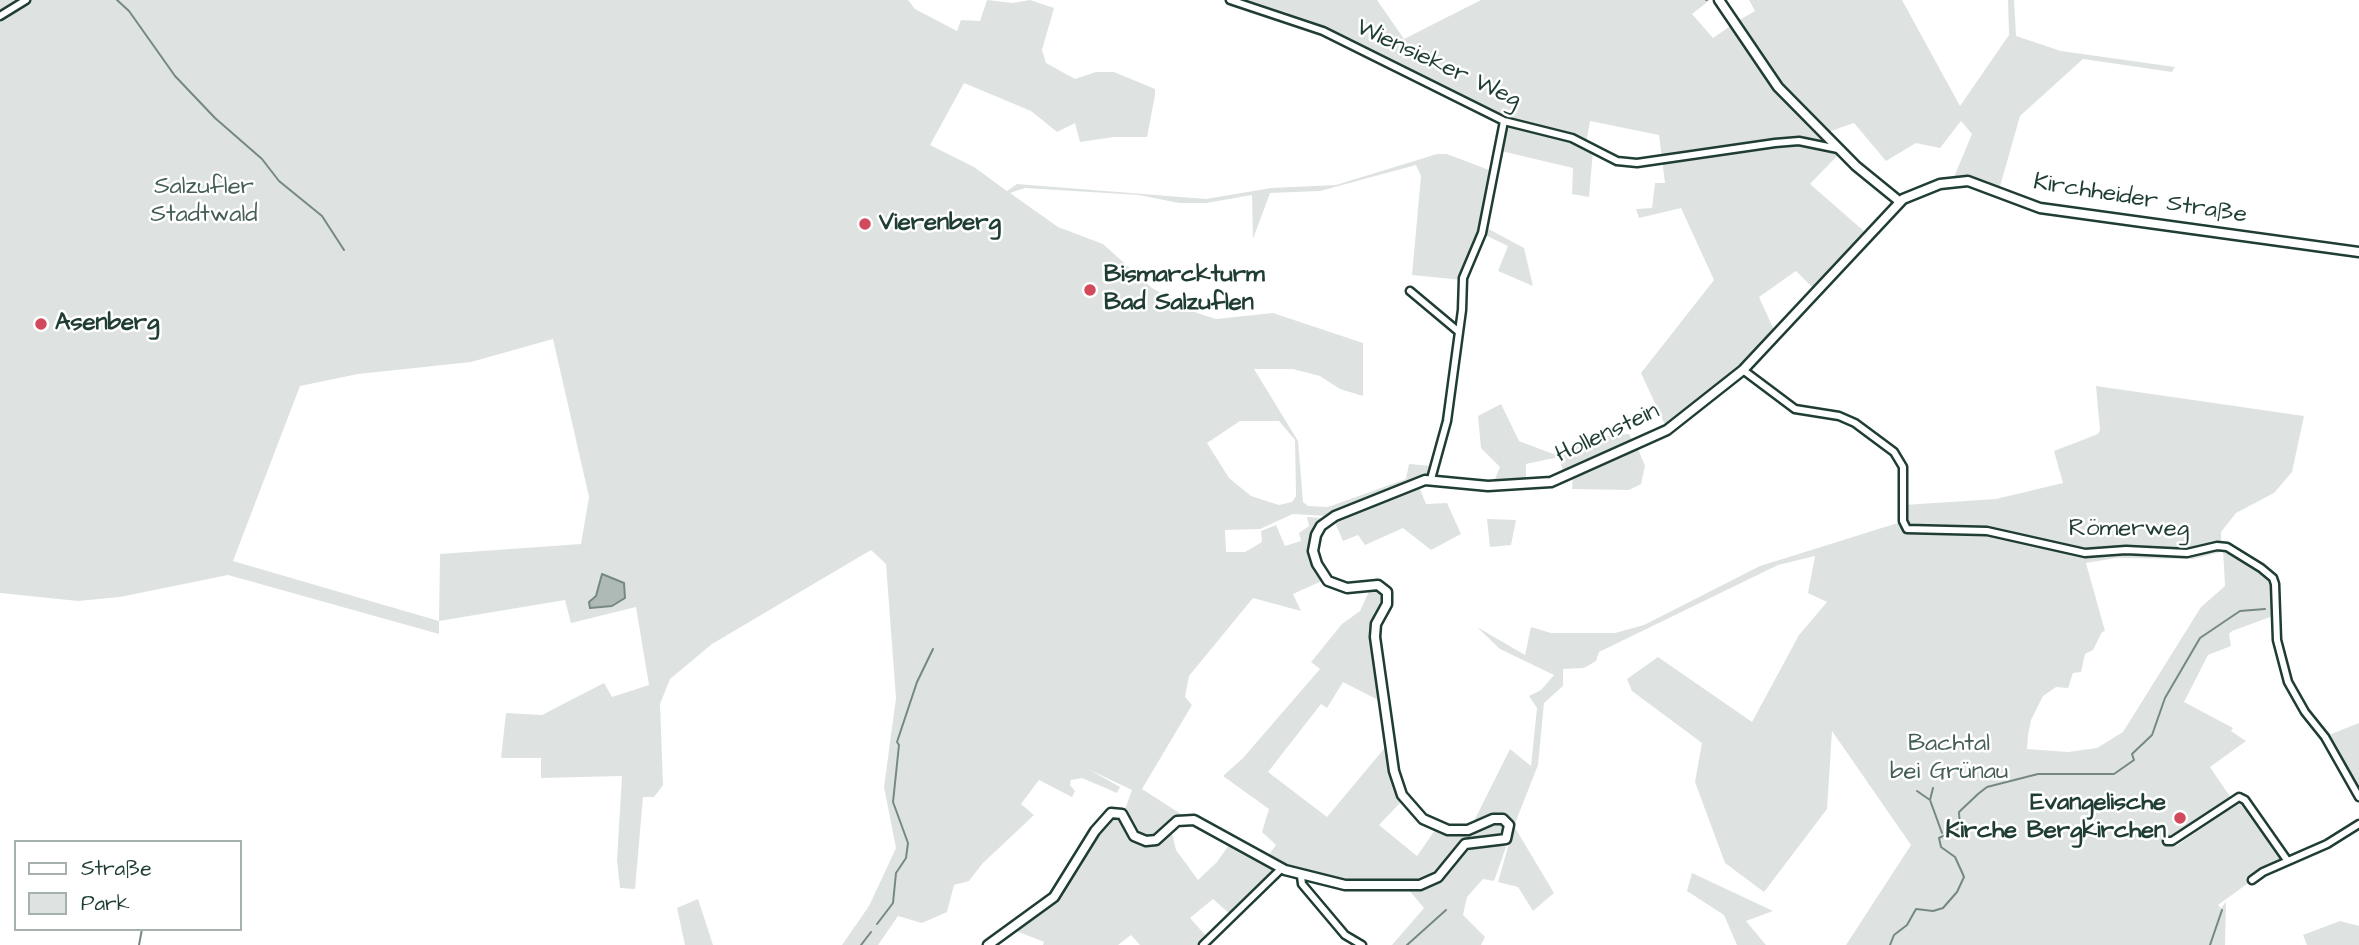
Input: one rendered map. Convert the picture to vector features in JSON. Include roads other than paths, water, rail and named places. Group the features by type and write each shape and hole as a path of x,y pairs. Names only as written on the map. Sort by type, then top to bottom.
{"main road":[{"path":"1719,0 1778,87 1838,149 1899,201"},
{"name":"Kirchheider Straße","path":"1899,201 1940,184 1968,181 2040,208 2359,253"},
{"name":"Hollenstein","path":"1431,479 1472,486 1514,486 1551,482 1572,475 1667,430 1743,370 1899,201"},
{"path":"988,945 1054,897 1095,831 1111,813 1122,814 1134,836 1146,842 1156,840 1177,821 1185,818 1194,820 1282,869 1301,876 1345,885 1420,885 1438,877 1465,844 1500,842 1509,833 1509,825 1503,819 1493,818 1468,830 1448,830 1423,819 1407,803 1394,771 1375,637 1376,624 1387,604 1387,592 1378,585 1348,588 1334,585 1322,573 1313,551 1321,526 1335,516 1431,479"}],"street":[{"path":"0,16 26,0"},
{"name":"Wiensieker Weg","path":"1230,0 1323,31 1504,121 1572,138 1618,161 1629,163 1798,141 1838,149"},
{"path":"1431,479 1447,421 1463,278 1482,233 1504,121"},
{"path":"1410,290 1459,332"},
{"name":"Römerweg","path":"1743,370 1795,409 1839,416 1855,423 1894,452 1903,467 1903,521 1907,529 1987,531 2050,548 2085,553 2126,550 2187,553 2217,546 2227,547 2261,568 2273,578 2275,584 2277,640 2288,682 2305,712 2325,737 2359,797"},
{"path":"2167,841 2172,841 2239,797 2245,800 2287,860"},
{"path":"2252,880 2287,860 2327,844 2359,824"},
{"path":"1203,945 1282,869"},
{"path":"1301,876 1303,884 1345,935 1362,945"}],"waterway":[{"path":"117,0 129,11 175,76 215,118 262,159 279,181 322,216 344,250"},
{"path":"1890,945 1894,935 1907,925 1916,909 1933,911 1943,908 1957,892 1964,877 1955,857 1941,847 1939,838 1960,828 1959,812 1978,794 1987,787 2038,774 2114,774 2134,760 2132,754 2152,735 2165,698 2200,638 2240,611 2265,609"},
{"path":"877,924 893,903 896,873 906,858 908,843 893,802 899,745 897,742 917,682 933,649"},
{"path":"1930,800 1933,788"},
{"path":"1917,791 1930,800 1942,833"},
{"path":"1407,945 1446,910"},
{"path":"2210,945 2222,910"},
{"path":"139,945 142,931"},
{"path":"861,945 871,932"}],"place":[{"name":"Vierenberg","path":"865,224"},
{"name":"Bismarckturm Bad Salzuflen","path":"1090,290"},
{"name":"Asenberg","path":"41,324"},
{"name":"Evangelische Kirche Bergkirchen","path":"2180,818"}],"park label":[{"name":"Salzufler Stadtwald","path":"204,202"},
{"name":"Bachtal bei Grünau","path":"1949,759"}]}
